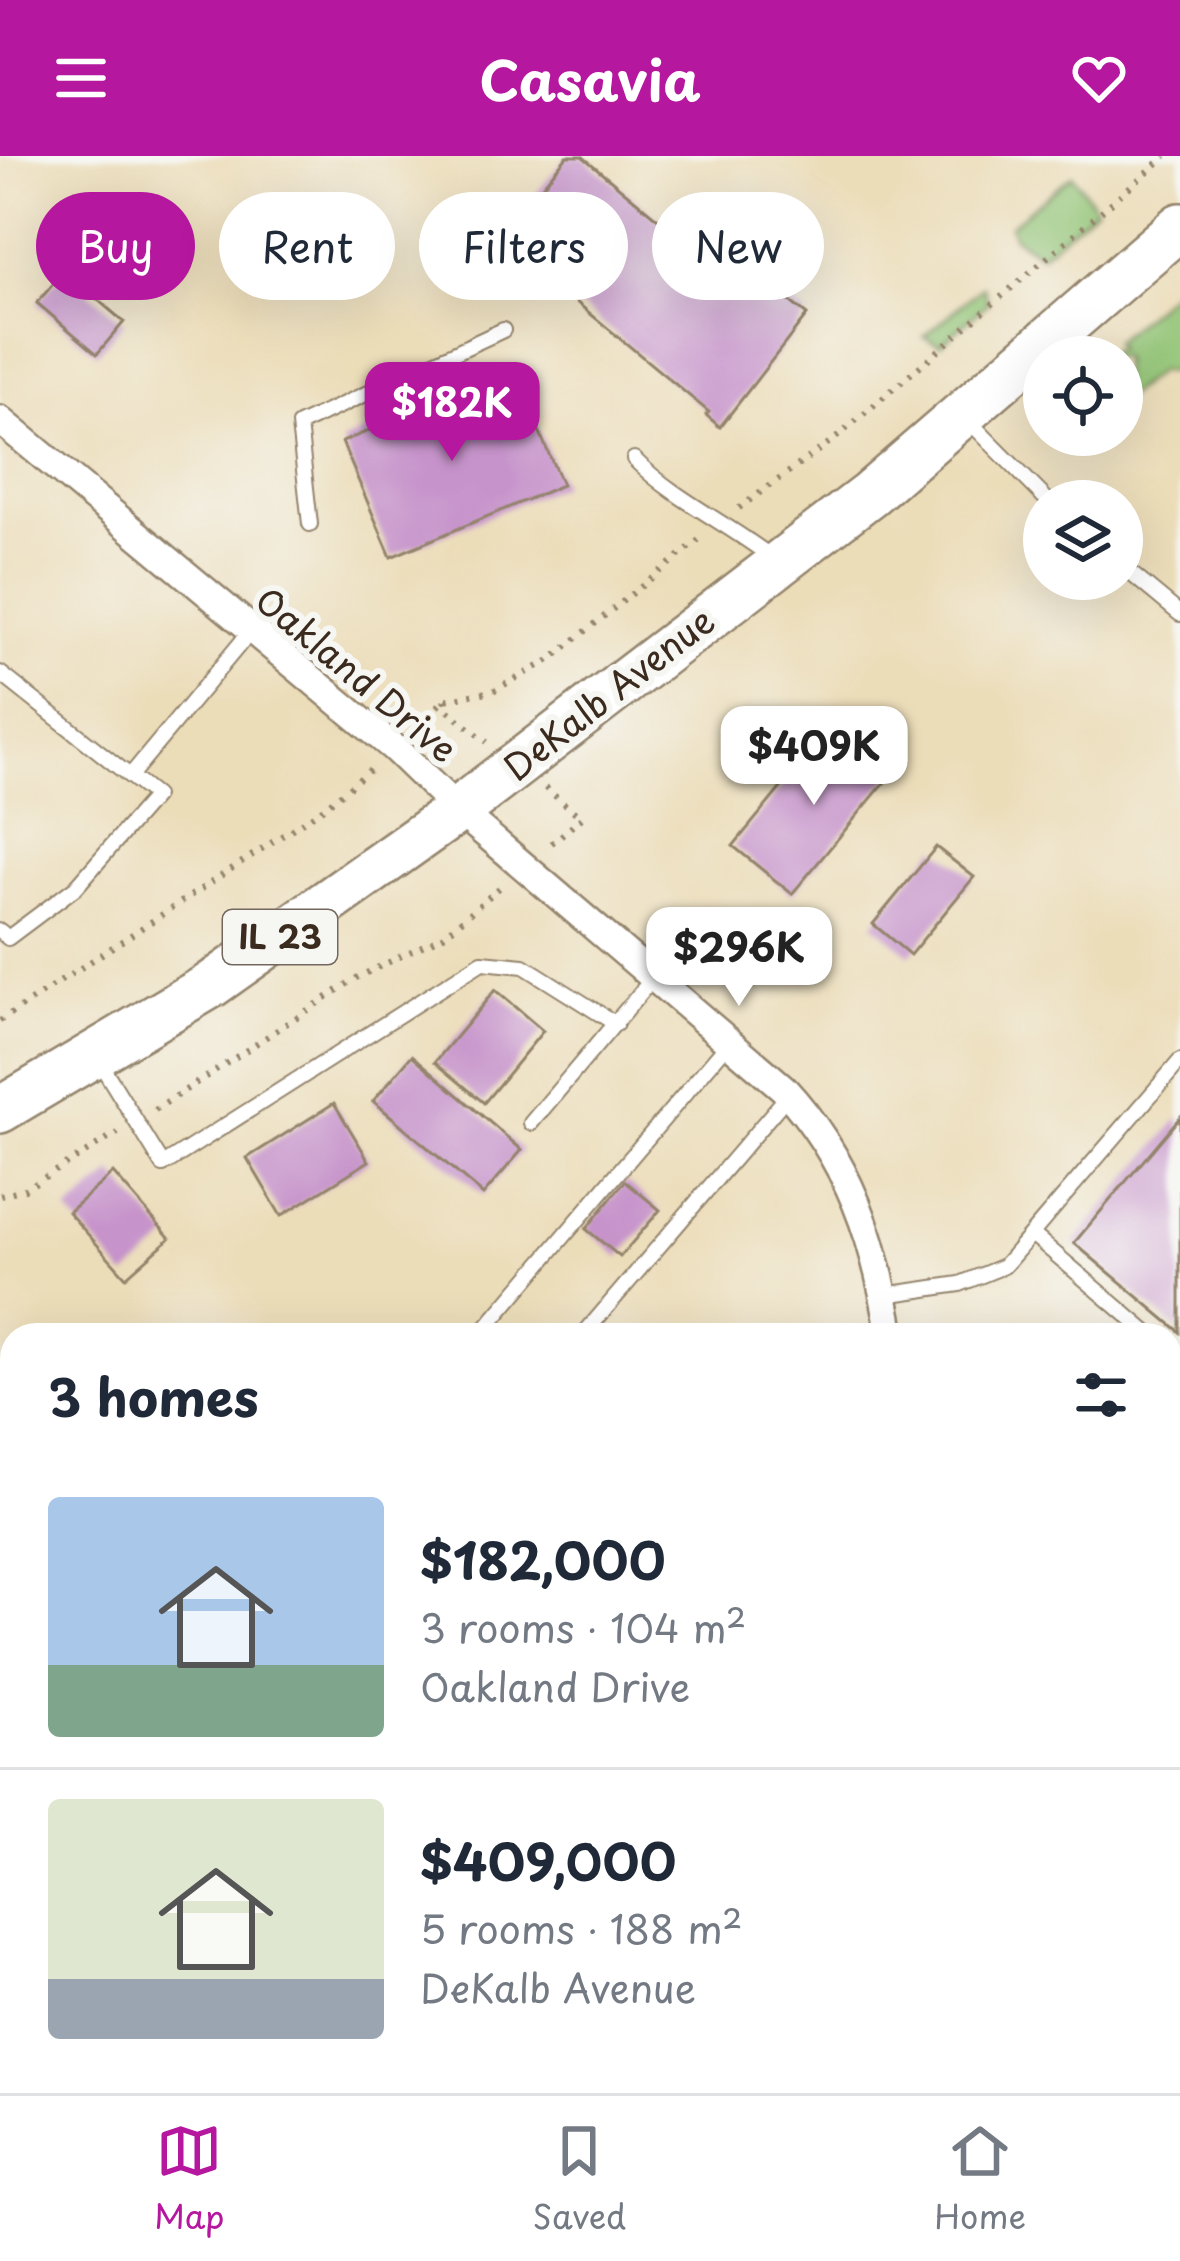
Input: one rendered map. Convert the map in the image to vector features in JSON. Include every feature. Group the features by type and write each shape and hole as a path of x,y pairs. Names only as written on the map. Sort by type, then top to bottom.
{"main road":[{"name":"DeKalb Avenue","path":"0,1110 211,986 458,810 964,416 1180,226"}],"street":[{"name":"Oakland Drive","path":"0,420 249,633 394,748 458,810 789,1094 816,1124 859,1202 889,1323"}],"lane":[{"path":"310,524 299,425 503,330"},
{"path":"964,416 1027,480"},
{"path":"634,459 664,489 723,520 779,563"},
{"path":"1143,583 1180,614"},
{"path":"130,776 249,633"},
{"path":"0,673 155,796 76,887 8,938 0,931"},
{"path":"95,1055 163,1165 482,962 524,966 616,1024"},
{"path":"532,1123 653,978"},
{"path":"490,1323 729,1042"},
{"path":"884,1294 960,1285 1004,1266 1180,1060"},
{"path":"593,1323 789,1094"},
{"path":"1032,1234 1136,1323"}],"path":[{"path":"0,1021 321,810 444,700 493,691 550,660 723,520 837,437 1166,156"},
{"path":"0,1195 40,1181 358,977 443,936 582,818 446,709 444,700"}],"green space":[{"path":"1072,175 1096,207 1040,255 1013,236 1010,225"},
{"path":"1180,285 1180,374 1159,371 1143,384 1143,336 1120,336"},
{"path":"983,286 988,303 941,344 924,337"}],"building":[{"path":"567,156 582,156 625,192 537,192"},
{"path":"628,194 652,214 652,300 788,300 807,315 720,427 706,415 709,412 574,300 628,300"},
{"path":"98,300 124,322 97,354 37,303"},
{"path":"513,370 562,485 391,557 342,442"},
{"path":"835,722 894,771 792,894 733,846"},
{"path":"936,847 974,877 910,955 873,924"},
{"path":"495,990 543,1031 484,1103 435,1062"},
{"path":"412,1055 522,1150 483,1195 373,1101"},
{"path":"334,1103 369,1161 281,1216 247,1158"},
{"path":"1180,1117 1180,1323 1169,1323 1074,1243"},
{"path":"113,1173 170,1238 126,1277 68,1212"},
{"path":"625,1181 660,1210 620,1257 586,1229"}]}
